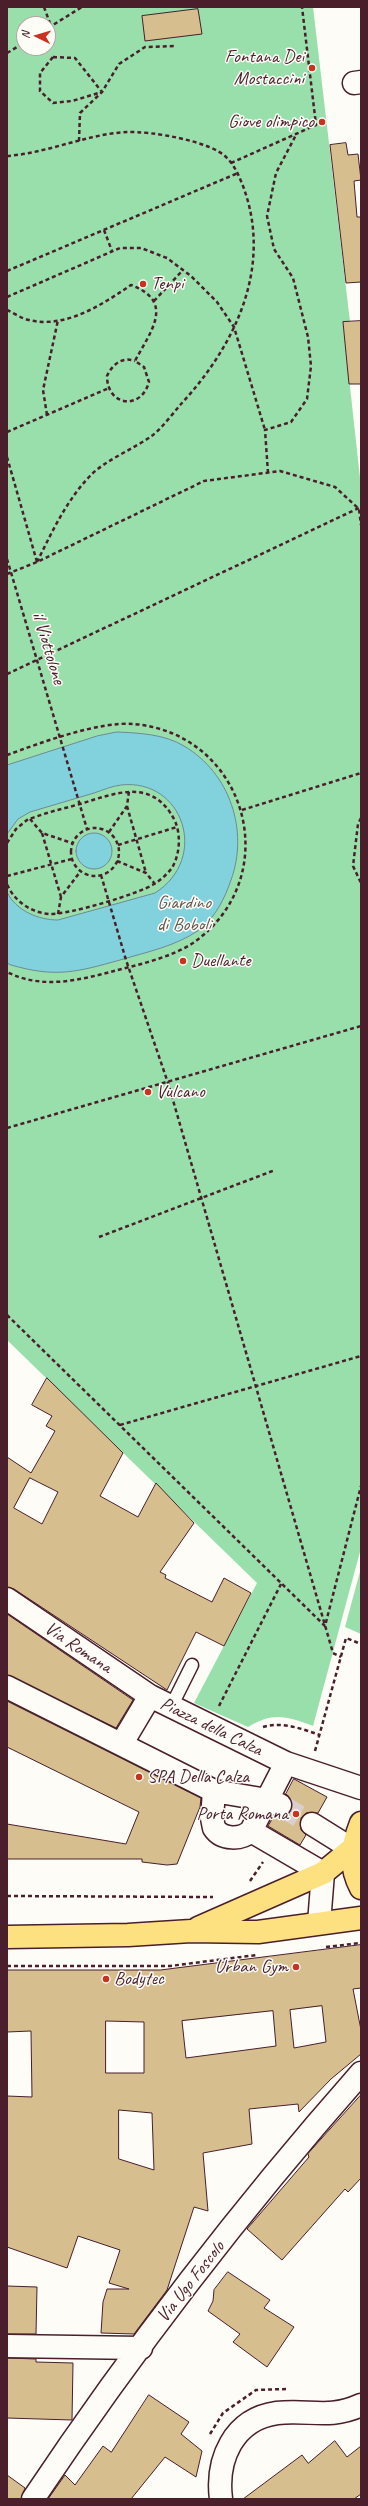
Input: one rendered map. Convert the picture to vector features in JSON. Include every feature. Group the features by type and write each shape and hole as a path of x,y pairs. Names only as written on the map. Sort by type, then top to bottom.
{"main road":[{"path":"361,1823 352,1849 354,1870 361,1888"},
{"path":"191,1931 323,1873 352,1849"},
{"path":"7,1937 128,1935 191,1931 258,1932 361,1918"}],"street":[{"name":"Via Romana","path":"7,1599 150,1696"},
{"path":"7,1687 122,1743 214,1791 274,1802"},
{"name":"Piazza della Calza","path":"122,1743 150,1696 209,1727 286,1763 361,1788"},
{"name":"Piazza della Calza","path":"251,1831 274,1802 286,1763"},
{"path":"214,1791 213,1825 216,1831 223,1834 241,1837 251,1831 323,1873 319,1923"},
{"path":"312,1824 352,1849"},
{"name":"Via Ugo Foscolo","path":"32,2499 141,2348 304,2138 361,2073"},
{"path":"7,2346 141,2348"},
{"path":"221,2499 220,2476 222,2461 233,2438 252,2421 277,2413 338,2413 361,2405"}],"lane":[{"path":"171,1707 192,1665"}],"path":[{"path":"56,23 82,7"},
{"path":"231,163 316,125 302,7"},
{"path":"79,141 80,113 102,92 119,64 145,48 176,46"},
{"path":"7,53 16,47"},
{"path":"53,57 75,58 102,92 72,101 53,103 40,90 40,73 53,57"},
{"path":"7,156 128,132 169,136 200,143 226,157 238,173 249,201 255,232 252,264 245,301 229,341 204,379 154,434 90,476 59,517 37,562"},
{"path":"265,430 291,422 307,399 311,366 308,337 294,278 274,249 267,216 276,173 297,133"},
{"path":"7,271 238,173"},
{"path":"104,230 112,252"},
{"path":"7,297 120,248 141,248 167,258 183,270 217,302 234,327 265,430 268,472"},
{"path":"154,301 183,270"},
{"path":"7,310 29,320 58,320 73,318 110,299 132,285 144,290 154,301 157,311 156,321 135,361"},
{"path":"47,415 43,390 58,320"},
{"path":"123,360 135,361 144,367 148,374 147,390 142,397 134,401 124,401 116,398 109,388 108,376 110,369 123,360"},
{"path":"7,432 109,388"},
{"path":"7,457 37,562"},
{"path":"7,574 37,562 204,481 268,472 280,471 335,487 360,508 361,525"},
{"path":"7,674 360,508"},
{"name":"il Viottolone","path":"7,559 87,829"},
{"path":"7,755 61,738 116,724 133,724 170,732 189,742 217,767 235,793 242,810 246,835 244,858 232,898 221,916 192,943 177,951 129,967 73,982 57,983 25,979 7,972"},
{"path":"242,810 361,773"},
{"path":"129,791 127,806 146,873 155,884"},
{"path":"7,843 16,829 30,819 113,793 129,791 144,793 159,801 171,813 177,827 179,841 175,860 166,875 155,884 108,900 58,914 36,911 28,908 14,896 7,884"},
{"path":"109,832 127,806"},
{"path":"361,818 358,824 353,866 361,883"},
{"path":"30,819 42,832 52,864 61,897 58,914"},
{"path":"118,845 177,827"},
{"path":"99,828 109,832 118,845 117,861 111,870 101,875 91,876 80,872 72,859 72,844 78,834 87,829 99,828"},
{"path":"42,832 72,844"},
{"path":"7,876 72,859"},
{"path":"117,861 146,873"},
{"path":"61,897 80,872"},
{"path":"101,875 126,960 168,1082 333,1653 341,1657"},
{"path":"7,1128 361,1026"},
{"path":"99,1237 275,1170"},
{"path":"7,1315 325,1626"},
{"path":"120,1425 361,1356"},
{"path":"325,1626 361,1486"},
{"path":"209,1727 281,1584"},
{"path":"310,1772 346,1638 361,1644"},
{"path":"244,1886 255,1875 264,1860"},
{"path":"7,1896 219,1896"},
{"path":"323,1947 361,1943"},
{"path":"7,1966 170,1966 264,1954"}],"green space":[{"name":"Giardino di Boboli","path":"7,7 313,7 350,322 343,323 361,487 361,1548 313,1726 287,1718 272,1717 248,1727 194,1703 257,1583 7,1340"},
{"path":"361,1568 361,1634 345,1627"}],"water":[{"path":"117,732 151,735 168,739 184,746 200,758 213,771 224,787 232,805 238,842 236,861 226,894 215,914 199,930 190,936 161,948 91,968 66,972 41,971 11,965 7,963 7,892 16,904 29,913 51,920 58,920 155,893 172,878 182,860 185,842 182,823 174,807 160,794 143,786 114,786 30,812 18,819 7,834 7,765 97,736"},
{"path":"98,833 107,838 111,844 111,858 107,864 98,869 90,869 81,864 77,858 76,847 81,838 87,834"}],"building":[{"path":"198,9 202,34 145,41 142,16"},
{"path":"346,143 348,155 358,154 361,180 354,181 357,217 361,217 361,282 346,283 330,145"},
{"path":"361,321 361,384 349,384 343,322"},
{"path":"47,1378 123,1453 100,1496 138,1517 156,1483 194,1523 160,1572 166,1575 165,1578 212,1602 224,1578 251,1593 224,1646 196,1632 167,1690 14,1589 7,1587 7,1457 31,1473 55,1431 46,1426 52,1416 32,1405","holes":["30,1478 58,1492 42,1524 14,1508"]},
{"path":"7,1614 133,1700 116,1728 7,1675"},
{"path":"7,1701 201,1798 200,1807 177,1864 167,1865 142,1862 142,1859 7,1859 7,1824 126,1844 139,1812 7,1747"},
{"name":"Porta Romana","path":"294,1779 327,1797 318,1813 306,1813 301,1818 301,1830 306,1835 300,1845 268,1826 274,1816 282,1817 291,1810 292,1803 286,1794"},
{"path":"361,1945 361,1988 353,1989 361,2030 361,2054 331,2079 299,2112 298,2104 249,2109 252,2144 203,2153 208,2211 194,2207 167,2290 134,2334 101,2333 103,2302 107,2289 129,2289 109,2283 120,2250 78,2236 67,2268 7,2247 7,2096 32,2097 31,2031 7,2032 7,1970 160,1970","holes":["322,2006 326,2042 294,2048 290,2010","273,2011 276,2046 186,2058 182,2021","106,2021 144,2022 144,2073 106,2073","119,2110 152,2113 154,2170 119,2159"]},
{"path":"361,2095 361,2178 348,2192 345,2189 282,2260 247,2229 309,2157 308,2154"},
{"path":"228,2272 270,2300 264,2308 294,2327 267,2367 233,2342 240,2334 208,2311 213,2301 214,2290"},
{"path":"7,2286 37,2287 36,2334 7,2334"},
{"path":"7,2358 36,2359 36,2362 73,2363 72,2420 7,2418"},
{"path":"149,2395 189,2422 181,2434 202,2451 196,2477 165,2457 131,2499 48,2499 65,2475 75,2485 103,2446 111,2452"},
{"path":"335,2441 347,2457 361,2446 361,2494 354,2499 243,2499 302,2455 308,2463"},
{"path":"7,2475 25,2488 21,2499 7,2499"}],"tunnel":[{"path":"280,1805 312,1824"}],"place":[{"name":"Fontana Dei Mostaccini","path":"312,68"},
{"name":"Giove olimpico","path":"322,122"},
{"name":"Tenpi","path":"143,284"},
{"name":"Duellante","path":"183,961"},
{"name":"Vulcano","path":"148,1092"},
{"name":"SPA Della Calza","path":"139,1777"},
{"name":"Porta Romana","path":"296,1814"},
{"name":"Urban Gym","path":"296,1967"},
{"name":"Bodytec","path":"106,1979"}]}
